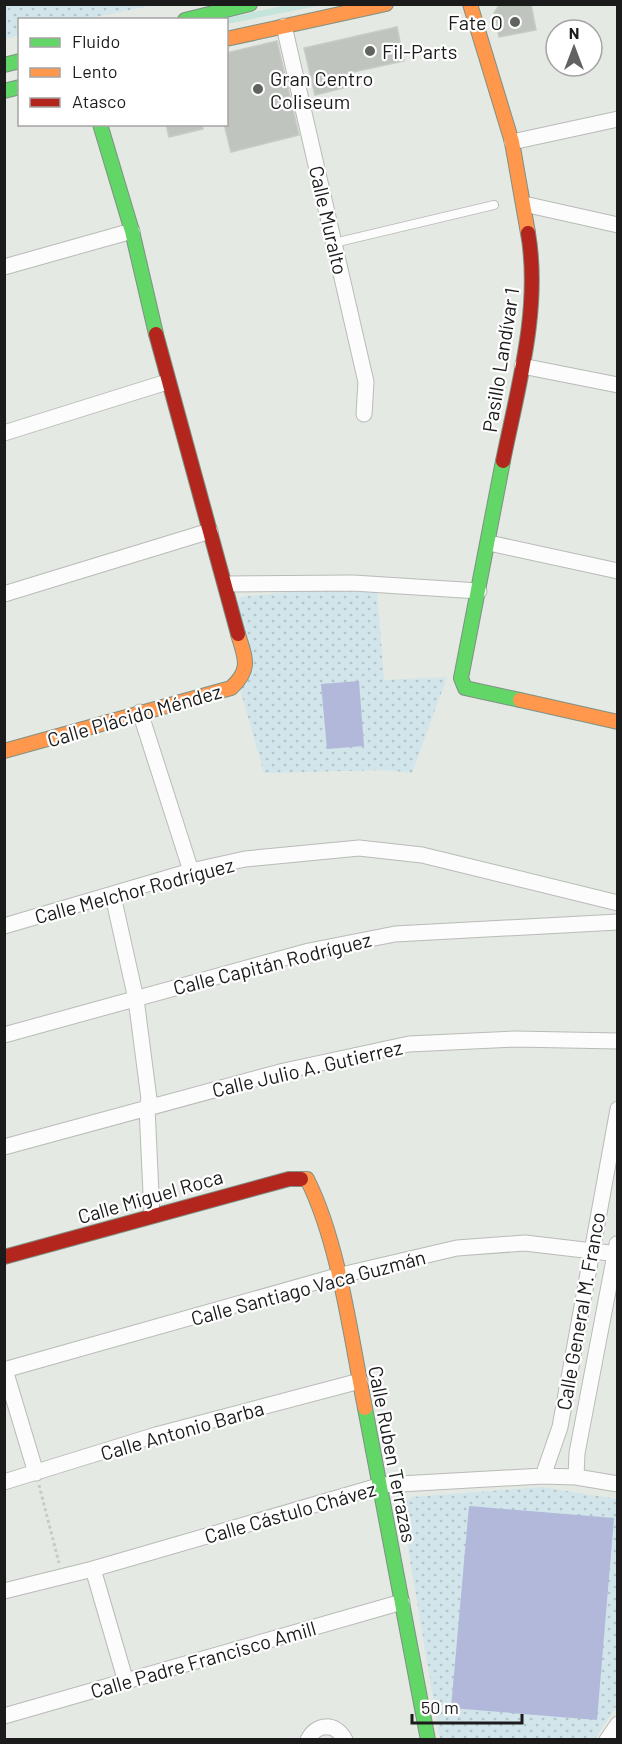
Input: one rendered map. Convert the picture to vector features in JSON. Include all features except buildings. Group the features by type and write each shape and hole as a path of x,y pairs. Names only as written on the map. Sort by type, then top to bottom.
{"street":[{"path":"193,18 250,4"},
{"path":"228,39 386,4"},
{"name":"Pasillo Landívar 1","path":"470,4 512,142 531,252 532,295 522,366 461,678 465,688 618,722"},
{"name":"Calle Muralto","path":"284,26 366,382 364,414"},
{"path":"512,142 618,119"},
{"path":"101,126 132,231 167,382 225,584 353,583 479,591"},
{"path":"524,204 618,225"},
{"path":"4,267 132,231"},
{"path":"522,366 618,385"},
{"path":"4,433 167,382"},
{"path":"4,594 210,531"},
{"path":"489,543 618,571"},
{"name":"Calle Plácido Méndez","path":"4,751 231,688 243,677 246,660 225,584"},
{"path":"140,712 191,871"},
{"name":"Calle Melchor Rodríguez","path":"4,926 113,896 191,871 245,860 359,848 422,855 618,903"},
{"path":"113,896 136,999 149,1099 147,1108 152,1215"},
{"name":"Calle Capitán Rodríguez","path":"4,1035 309,951 395,934 618,922"},
{"name":"Calle Julio A. Gutierrez","path":"4,1148 284,1071 409,1044 515,1039 618,1041"},
{"name":"Calle General M. Franco","path":"543,1476 560,1427 590,1251 618,1109"},
{"name":"Calle Miguel Roca","path":"4,1257 289,1179 307,1179"},
{"name":"Calle Ruben Terrazas","path":"307,1179 315,1192 337,1276 360,1381 382,1485 428,1740"},
{"name":"Calle Santiago Vaca Guzmán","path":"5,1370 337,1276 457,1248 525,1243 590,1251 617,1250"},
{"name":"Calle General M. Franco","path":"576,1477 577,1453 617,1250"},
{"path":"5,1370 36,1473"},
{"name":"Calle Antonio Barba","path":"4,1482 156,1435 360,1381"},
{"name":"Calle Cástulo Chávez","path":"4,1591 93,1569 382,1485 543,1476 576,1477 618,1484"},
{"path":"93,1569 126,1682"},
{"name":"Calle Padre Francisco Amill","path":"4,1716 402,1602"},
{"path":"308,1740 312,1732 327,1726 335,1728 345,1740"}],"lane":[{"path":"334,243 494,206"}],"path":[{"path":"36,1473 62,1576"}],"shaded area":[{"path":"5,4 154,5 91,18 18,18 18,35 5,39"},
{"path":"286,5 322,5 228,24 227,18"},
{"path":"318,589 377,591 384,680 447,677 412,773 387,770 264,773 240,689 237,604 240,597"},
{"path":"359,681 364,746 327,749 321,684"},
{"path":"542,1487 617,1499 617,1705 595,1739 440,1739 401,1506 412,1497"},
{"path":"469,1506 614,1518 597,1720 451,1708"}],"traffic: fast":[{"path":"193,18 250,4"},
{"path":"4,65 18,62"},
{"path":"4,91 18,88"},
{"path":"101,126 132,231 156,334"},
{"path":"503,461 461,678 465,688 520,700"},
{"path":"365,1408 428,1740"}],"traffic: slow":[{"path":"228,39 386,4"},
{"path":"470,4 512,142 528,233"},
{"path":"4,751 231,688 242,675 245,663 238,634"},
{"path":"520,700 618,722"},
{"path":"301,1179 307,1179 328,1232 343,1291 365,1408"}],"traffic: jam":[{"path":"503,461 521,376 530,319 532,290 528,233"},
{"path":"156,334 238,634"},
{"path":"4,1257 289,1179 301,1179"}],"place":[{"name":"Fate O","path":"515,22"},
{"name":"Fil-Parts","path":"370,51"},
{"name":"Gran Centro Coliseum","path":"258,89"}]}
